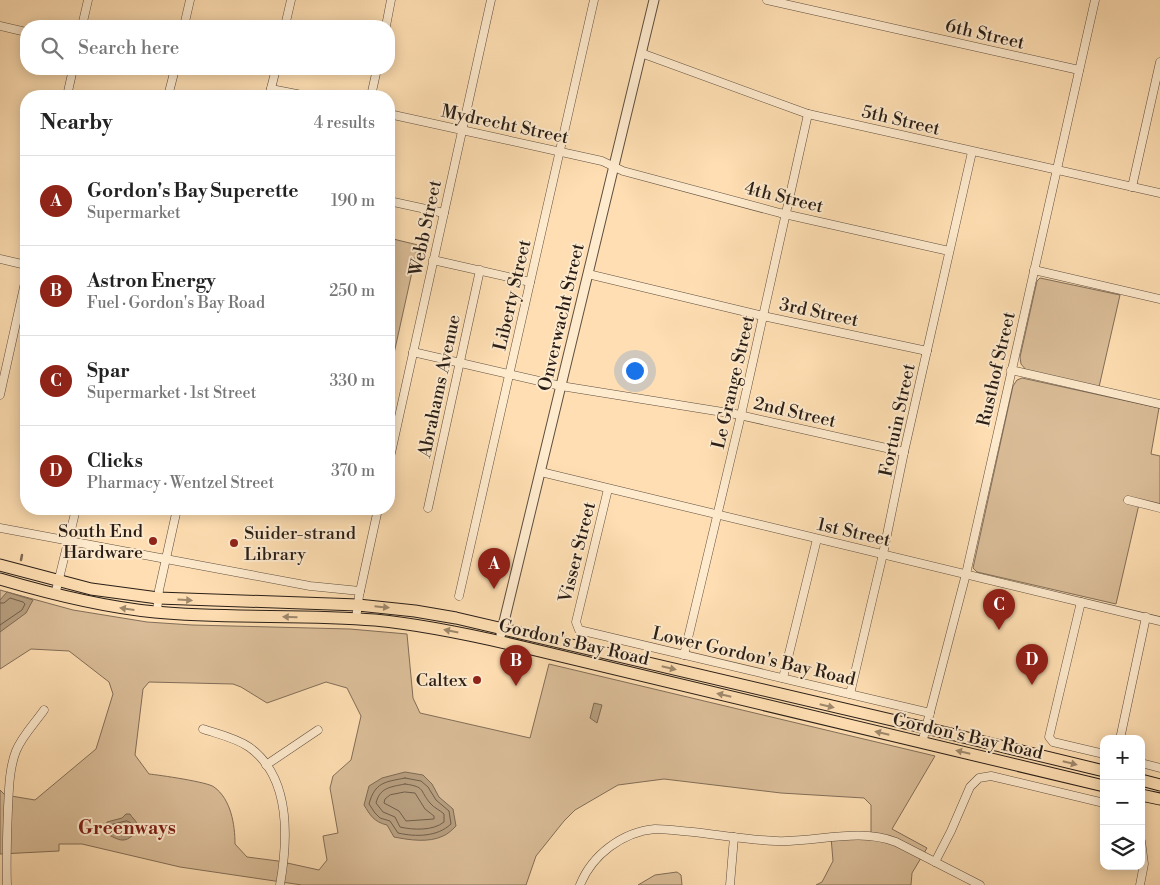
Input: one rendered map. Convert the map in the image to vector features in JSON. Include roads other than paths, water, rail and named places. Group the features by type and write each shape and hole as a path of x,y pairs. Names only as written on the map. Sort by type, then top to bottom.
{"main road":[{"path":"0,565 114,593 158,598 358,605"},
{"name":"Gordon's Bay Road","path":"0,580 55,595 110,606 157,612 356,619 424,627 499,642 1100,785"},
{"name":"Gordon's Bay Road","path":"358,605 434,614 502,628 1100,770"},
{"path":"644,676 648,663"},
{"path":"1145,781 1160,785"},
{"path":"1145,796 1160,799"}],"street":[{"path":"83,20 88,0"},
{"path":"185,20 190,0"},
{"path":"286,20 291,0"},
{"path":"387,20 391,0"},
{"name":"Webb Street","path":"395,434 491,0"},
{"name":"Liberty Street","path":"459,596 594,0"},
{"name":"Onverwacht Street","path":"499,642 654,0"},
{"name":"6th Street","path":"766,0 1079,70"},
{"name":"Rusthof Street","path":"922,743 966,574 1095,0"},
{"path":"0,26 20,31"},
{"name":"5th Street","path":"641,53 808,114 1160,193"},
{"path":"1132,187 1160,62"},
{"path":"68,90 72,75"},
{"path":"169,90 173,75"},
{"path":"271,90 274,75"},
{"path":"372,90 376,75"},
{"name":"Le Grange Street","path":"684,655 741,415 808,114"},
{"name":"Mydrecht Street","path":"395,115 602,161 614,167"},
{"name":"Fortuin Street","path":"850,694 972,152"},
{"name":"4th Street","path":"614,167 786,214 949,251"},
{"path":"395,202 444,213"},
{"path":"0,260 20,264"},
{"path":"433,260 530,282"},
{"name":"Abrahams Avenue","path":"428,508 480,270"},
{"path":"1034,270 1160,299"},
{"name":"3rd Street","path":"588,274 763,316 927,351"},
{"path":"0,395 20,305"},
{"name":"2nd Street","path":"413,352 561,386 741,415 904,452"},
{"path":"1011,370 1160,404"},
{"name":"1st Street","path":"541,472 1160,621"},
{"name":"Visser Street","path":"576,622 608,489"},
{"path":"1128,500 1160,508"},
{"path":"55,595 75,515"},
{"path":"157,612 158,598 176,515"},
{"path":"356,619 360,591 377,515"},
{"path":"0,528 310,586 360,591"},
{"path":"783,678 817,539"},
{"path":"1081,602 1049,732 1050,739 1056,743 1100,753"},
{"path":"1121,735 1146,617"},
{"name":"Lower Gordon's Bay Road","path":"576,622 577,628 582,631 930,713"},
{"path":"6,885 7,822 13,764 16,751 44,710"},
{"path":"203,729 243,744 254,751 266,764 278,786 285,825 280,885"},
{"path":"266,764 318,730"},
{"path":"1145,764 1160,768"},
{"path":"935,862 970,787 975,780 983,776 991,776 1100,802"},
{"path":"580,885 587,871 604,851 617,842 640,832 655,829 778,842 871,836 896,842 980,885"},
{"path":"730,885 734,837"},
{"path":"1140,885 1143,870"}],"water":[{"path":"7,592 33,600 26,613 0,632 0,600"},
{"path":"594,703 602,705 597,723 590,718"},
{"path":"405,772 423,775 432,784 439,797 453,809 456,826 448,833 437,838 425,840 394,837 387,825 373,818 368,812 364,805 369,786 382,778"},
{"path":"126,814 130,814 137,824 133,835 128,839 122,840 107,834 105,827 107,822 122,818"}],"waterway":[{"path":"21,560 22,555"}],"place":[{"name":"South End Hardware","path":"153,541"},
{"name":"Suider-strand Library","path":"234,543"},
{"name":"Gordon's Bay Superette","path":"494,589"},
{"name":"Spar","path":"999,630"},
{"name":"Caltex","path":"477,680"},
{"name":"Clicks","path":"1032,685"},
{"name":"Astron Energy","path":"516,686"}],"district":[{"name":"Greenways","path":"127,827"}]}
